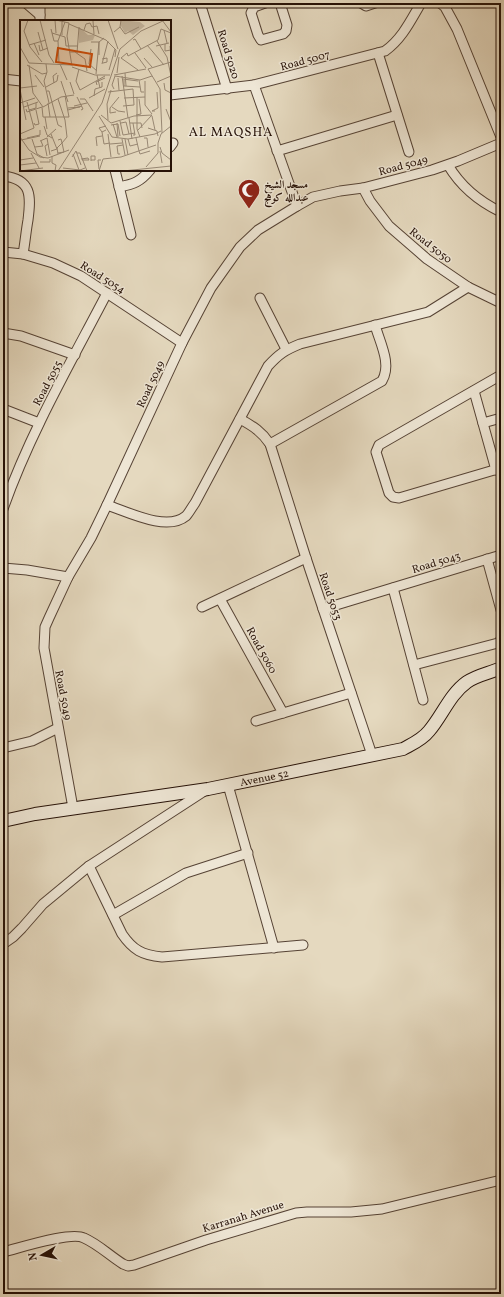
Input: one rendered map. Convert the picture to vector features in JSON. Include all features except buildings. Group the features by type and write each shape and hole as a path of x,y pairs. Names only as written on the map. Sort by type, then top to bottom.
{"street":[{"path":"26,3 40,18"},
{"path":"40,3 40,18"},
{"name":"Road 5020","path":"200,3 227,89"},
{"path":"265,3 254,7 251,13 258,36 261,40 282,34 286,31 287,25 280,3"},
{"path":"361,3 366,6 375,3"},
{"name":"Road 5007","path":"171,95 254,86 385,51 399,38 422,3"},
{"path":"440,3 457,29 501,137"},
{"path":"378,53 409,152"},
{"path":"3,80 20,81"},
{"path":"254,86 296,206"},
{"path":"277,150 397,115"},
{"name":"Road 5049","path":"73,808 45,660 45,627 68,577 108,505 182,343 211,288 240,247 258,230 313,197 363,188 448,165 501,143"},
{"path":"448,165 456,178 471,194 501,212"},
{"path":"114,171 131,235"},
{"path":"119,187 135,183 149,171"},
{"path":"3,176 13,177 22,182 28,190 30,199 23,254"},
{"name":"Road 5050","path":"363,188 378,214 389,226 427,259 468,287 501,304"},
{"name":"Road 5054","path":"3,252 23,254 53,262 81,276 182,343"},
{"path":"108,505 152,521 163,523 176,521 186,516 195,503 268,366 277,356 286,349 300,344 428,312 468,287"},
{"name":"Road 5055","path":"3,509 6,488 107,293"},
{"path":"260,298 286,349"},
{"path":"270,444 382,381 386,374 387,366 375,325"},
{"name":"Road 5055","path":"3,333 21,336 75,354"},
{"path":"474,391 499,469 399,498 393,497 389,492 377,456 377,448 379,444 501,375"},
{"name":"Road 5055","path":"3,409 39,422"},
{"path":"483,423 501,418"},
{"name":"Road 5053","path":"240,419 257,429 270,444 306,558 372,755"},
{"name":"Road 5043","path":"324,610 501,555"},
{"path":"202,608 306,558"},
{"path":"487,559 501,610"},
{"path":"3,568 68,577"},
{"path":"393,588 423,700"},
{"name":"Road 5060","path":"220,599 283,713"},
{"path":"414,666 498,644 501,640"},
{"name":"Avenue 52","path":"3,821 73,808 208,789 403,749 416,742 427,733 460,688 485,673 499,670"},
{"path":"256,721 351,693"},
{"path":"3,748 32,741 58,728"},
{"path":"228,785 274,948"},
{"path":"3,944 22,928 43,904 89,866 208,789"},
{"path":"113,915 186,873 248,853"},
{"path":"89,866 122,934 129,944 139,952 150,956 162,956 303,945"},
{"name":"Karranah Avenue","path":"3,1252 67,1236 79,1236 89,1240 128,1266 206,1240 296,1213 351,1212 382,1209 501,1180"}],"place":[{"name":"مسجد الشيخ عبدالله كوهج","path":"249,210"}],"district":[{"name":"AL MAQSHA","path":"231,131"}]}
